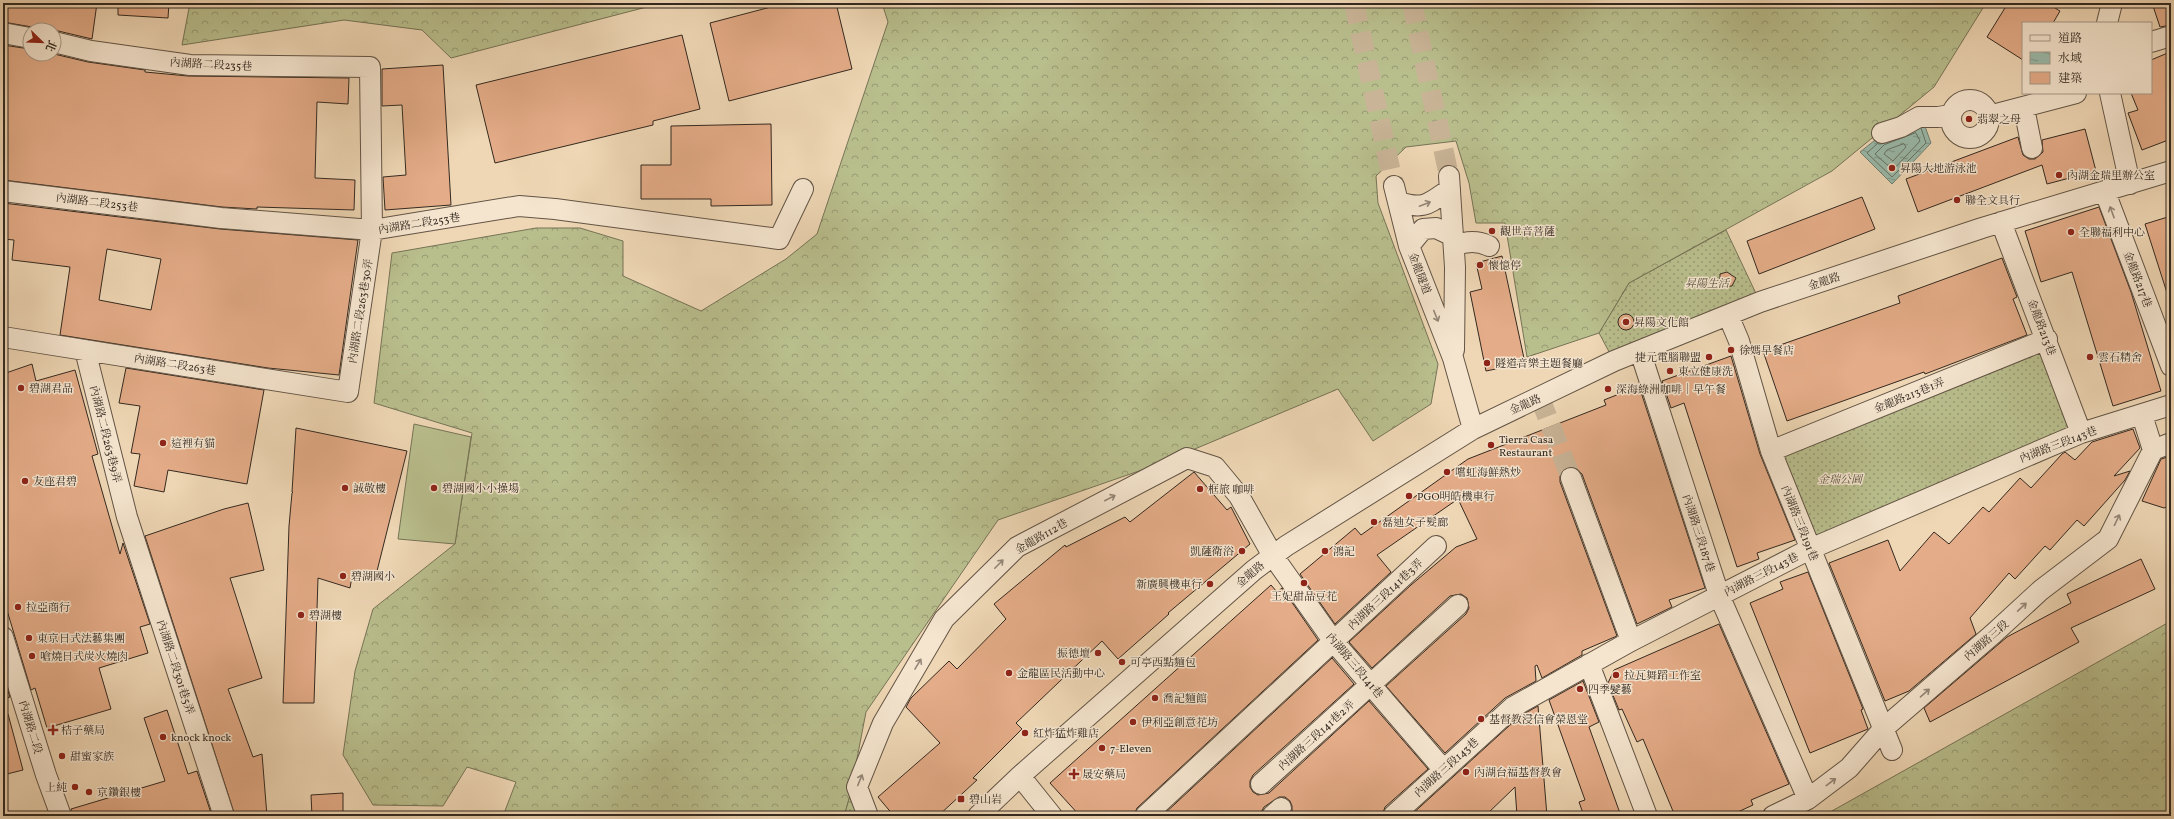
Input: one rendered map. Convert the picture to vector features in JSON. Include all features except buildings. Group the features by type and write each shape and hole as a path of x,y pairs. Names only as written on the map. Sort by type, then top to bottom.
{"street":[{"path":"2107,22 2112,3"},
{"path":"3,33 22,37"},
{"path":"2152,42 2171,36"},
{"name":"內湖路二段235巷","path":"62,44 91,51 190,65 370,67"},
{"name":"內湖路二段263巷30弄","path":"348,392 372,230 370,67"},
{"path":"1989,116 2073,94"},
{"path":"2110,94 2130,184"},
{"path":"1970,100 1982,104 1989,116 1987,128 1984,133 1979,136 1967,138 1956,133 1952,128 1951,115 1958,104 1970,100"},
{"path":"2024,108 2032,148"},
{"path":"1882,133 1901,127 1919,117 1938,118 1951,115"},
{"name":"金龍路","path":"978,816 1020,776 1254,570 1273,556 1436,450 1473,429 1614,361 1760,302 2001,222 2171,171"},
{"name":"金龍隧道","path":"1453,358 1455,267 1449,182 1429,204 1415,208 1396,194 1409,246 1453,358 1473,429"},
{"name":"內湖路二段253巷","path":"3,191 221,218 372,230 519,206 555,209 779,239 803,189"},
{"name":"金龍路217巷","path":"2105,192 2169,352"},
{"name":"金龍路213巷","path":"2001,222 2082,433"},
{"path":"1409,246 1423,229 1436,228 1453,241 1482,242 1489,246"},
{"name":"內湖路三段191巷","path":"1728,315 1739,341 1771,451 1892,750"},
{"name":"內湖路二段263巷","path":"3,337 348,392"},
{"name":"金龍路213巷1弄","path":"1771,451 2047,339"},
{"name":"內湖路二段263巷9弄","path":"85,350 127,517"},
{"name":"內湖路三段187巷","path":"1640,351 1719,595 1808,799"},
{"name":"內湖路三段143巷","path":"1393,816 1513,707 1631,641 1810,549 2082,433 2171,405"},
{"path":"2142,415 2152,450 2171,443"},
{"name":"內湖路三段","path":"1773,816 1808,799 1849,768 1884,728 1993,634 2041,590 2108,539 2152,450"},
{"name":"金龍路112巷","path":"868,816 857,787 883,723 944,619 1017,547 1187,458 1215,467 1239,496 1273,556"},
{"path":"1571,478 1631,641"},
{"name":"內湖路二段301巷5弄","path":"127,517 224,816"},
{"name":"內湖路三段141巷3弄","path":"1145,816 1436,546"},
{"name":"內湖路三段141巷","path":"1273,556 1334,642 1443,769"},
{"name":"內湖路三段141巷2弄","path":"1261,784 1458,605"},
{"name":"內湖路二段","path":"3,638 46,775 61,816"},
{"path":"1589,664 1647,816"},
{"path":"1020,776 1052,816"}],"green space":[{"path":"190,3 662,3 451,58 422,30 344,20 182,45"},
{"path":"882,3 1986,3 1934,87 1832,171 1629,283 1599,333 1527,357 1505,223 1476,223 1469,183 1456,141 1406,147 1376,176 1378,203 1438,364 1431,404 1373,441 1338,389 1159,464 998,520 866,712 850,795 844,816 503,816 516,782 467,767 443,806 373,805 343,755 355,671 373,609 455,544 472,433 374,403 392,253 536,228 580,228 623,241 623,276 701,311 786,259 817,234 888,22"},
{"name":"昇陽生活","path":"1726,230 1760,302 1614,361 1599,333 1629,283"},
{"name":"金瑞公園","path":"2047,339 2081,433 1810,549 1771,451"},
{"name":"碧湖國小小操場","path":"414,424 471,437 455,544 398,539"},
{"path":"2171,621 2171,816 1823,816"},
{"path":"850,795 868,816 844,816"}],"water":[{"name":"昇陽大地游泳池","path":"1923,121 1931,143 1892,184 1860,152 1879,137"}],"tunnel":[{"path":"1354,3 1394,186"},
{"path":"1412,3 1449,176"},
{"path":"1540,398 1571,478"}],"place":[{"name":"翡翠之母","path":"1969,119"},
{"name":"昇陽大地游泳池","path":"1892,168"},
{"name":"內湖金瑞里辦公室","path":"2059,175"},
{"name":"聯全文具行","path":"1957,200"},
{"name":"觀世音菩薩","path":"1492,231"},
{"name":"全聯福利中心","path":"2071,232"},
{"name":"懷憶停","path":"1480,265"},
{"name":"昇陽文化館","path":"1626,322"},
{"name":"徐媽早餐店","path":"1731,350"},
{"name":"捷元電腦聯盟","path":"1709,357"},
{"name":"雲石精舍","path":"2090,357"},
{"name":"隧道音樂主題餐廳","path":"1487,363"},
{"name":"東立健康洗","path":"1670,371"},
{"name":"碧湖君品","path":"21,388"},
{"name":"深海綠洲咖啡｜早午餐","path":"1608,389"},
{"name":"這裡有貓","path":"163,443"},
{"name":"Tierra Casa Restaurant","path":"1491,445"},
{"name":"嚐虹海鮮熱炒","path":"1447,472"},
{"name":"友座君碧","path":"25,481"},
{"name":"誠敬樓","path":"345,488"},
{"name":"碧湖國小小操場","path":"434,488"},
{"name":"框旅 咖啡","path":"1200,489"},
{"name":"PGO明皓機車行","path":"1409,496"},
{"name":"磊迪女子髮廊","path":"1374,522"},
{"name":"凱薩衛浴","path":"1242,551"},
{"name":"鴻記","path":"1325,551"},
{"name":"碧湖國小","path":"343,576"},
{"name":"王妃甜品豆花","path":"1304,583"},
{"name":"新廣興機車行","path":"1210,584"},
{"name":"拉亞商行","path":"18,607"},
{"name":"碧湖樓","path":"301,615"},
{"name":"東京日式法藝集團","path":"29,638"},
{"name":"振德壇","path":"1098,653"},
{"name":"嗆燒日式炭火燒肉","path":"32,656"},
{"name":"可亭西點麵包","path":"1122,662"},
{"name":"金龍區民活動中心","path":"1009,673"},
{"name":"拉瓦舞蹈工作室","path":"1616,675"},
{"name":"四季髪藝","path":"1580,689"},
{"name":"喬記麵館","path":"1155,698"},
{"name":"基督教浸信會榮恩堂","path":"1481,719"},
{"name":"伊利亞創意花坊","path":"1133,722"},
{"name":"桔子藥局","path":"53,730"},
{"name":"紅炸猛炸雞店","path":"1025,733"},
{"name":"knock knock","path":"163,737"},
{"name":"7-Eleven","path":"1102,748"},
{"name":"甜蜜家族","path":"62,756"},
{"name":"內湖台福基督教會","path":"1466,772"},
{"name":"晟安藥局","path":"1074,774"},
{"name":"上純","path":"75,787"},
{"name":"京鑽銀樓","path":"89,792"},
{"name":"碧山岩","path":"961,799"}]}
